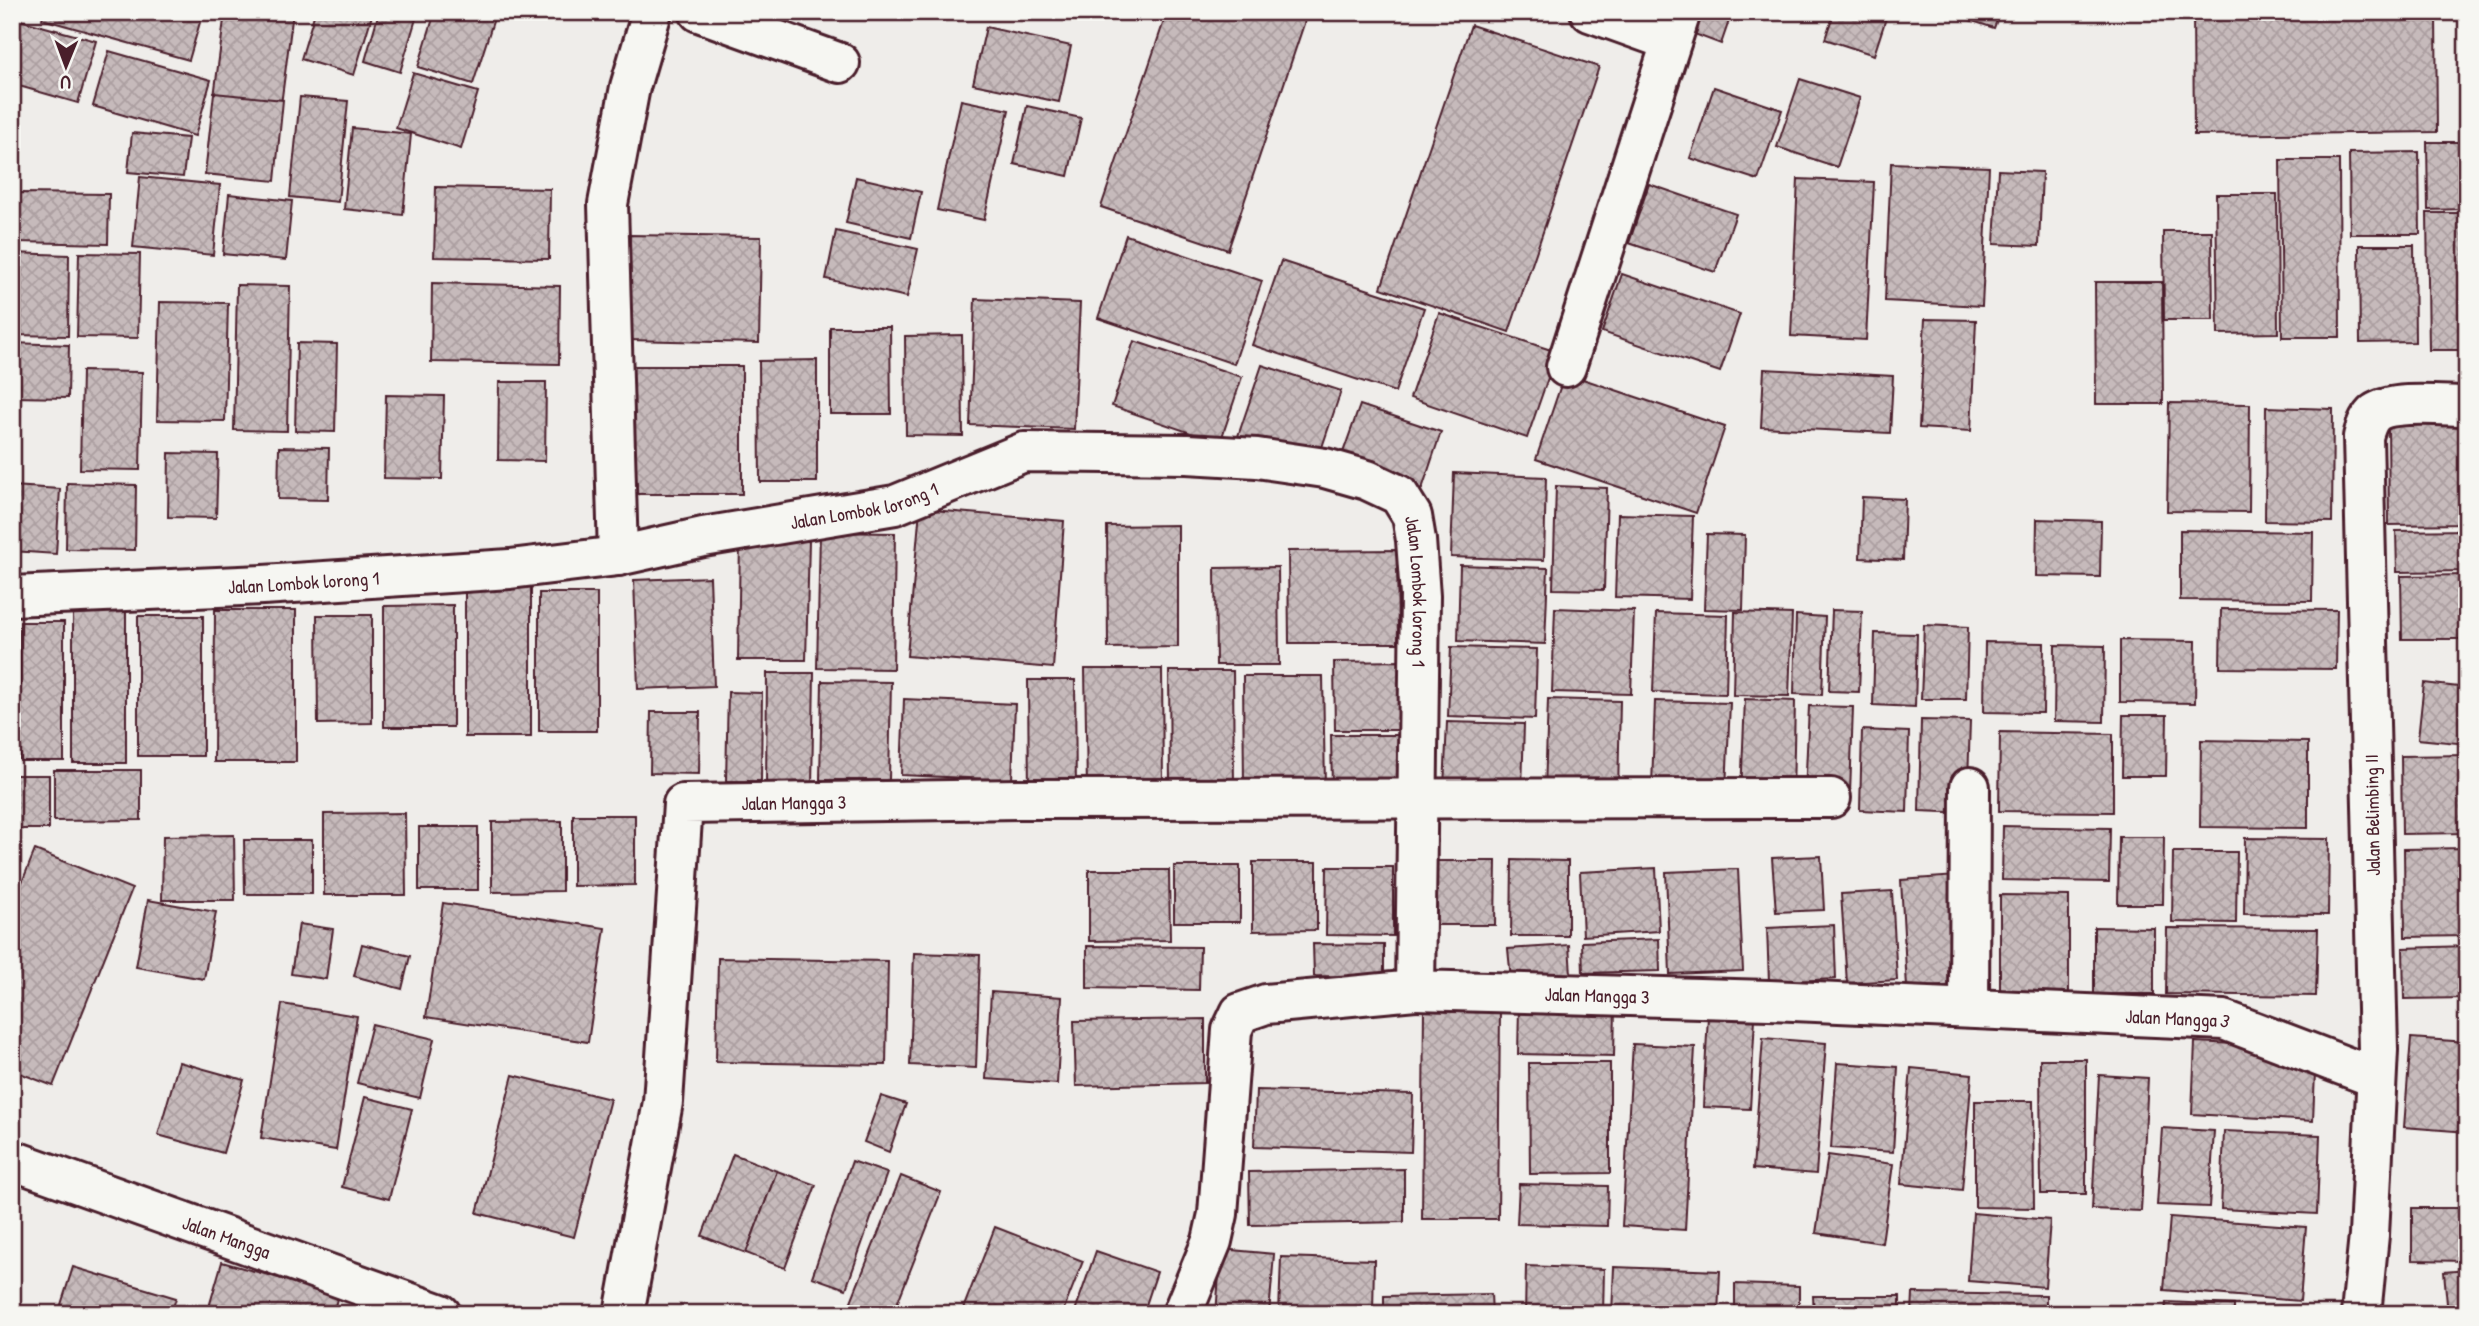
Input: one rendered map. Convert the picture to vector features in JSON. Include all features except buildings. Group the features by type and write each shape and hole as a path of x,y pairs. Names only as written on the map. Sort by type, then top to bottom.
{"street":[{"path":"618,556 608,204 630,87 652,12"},
{"path":"699,12 839,63"},
{"path":"1566,367 1676,27 1590,12"},
{"name":"Jalan Belimbing II","path":"2361,1314 2369,1235 2378,1050 2363,438 2367,424 2374,414 2388,406 2467,405"},
{"name":"Jalan Lombok lorong 1","path":"12,596 510,569 618,556 703,537 895,505 1024,453 1187,454 1257,458 1325,468 1357,477 1399,495 1412,516 1420,596 1419,799"},
{"path":"1969,1008 1970,787"},
{"name":"Jalan Mangga 3","path":"624,1314 663,1102 683,804 1018,799 1831,798"},
{"path":"1415,990 1419,799"},
{"name":"Jalan Mangga 3","path":"1182,1314 1212,1241 1218,1214 1232,1030 1240,1013 1266,1004 1415,990 1969,1008 2224,1020 2376,1078"},
{"name":"Jalan Mangga","path":"12,1160 397,1307 441,1314"}]}
